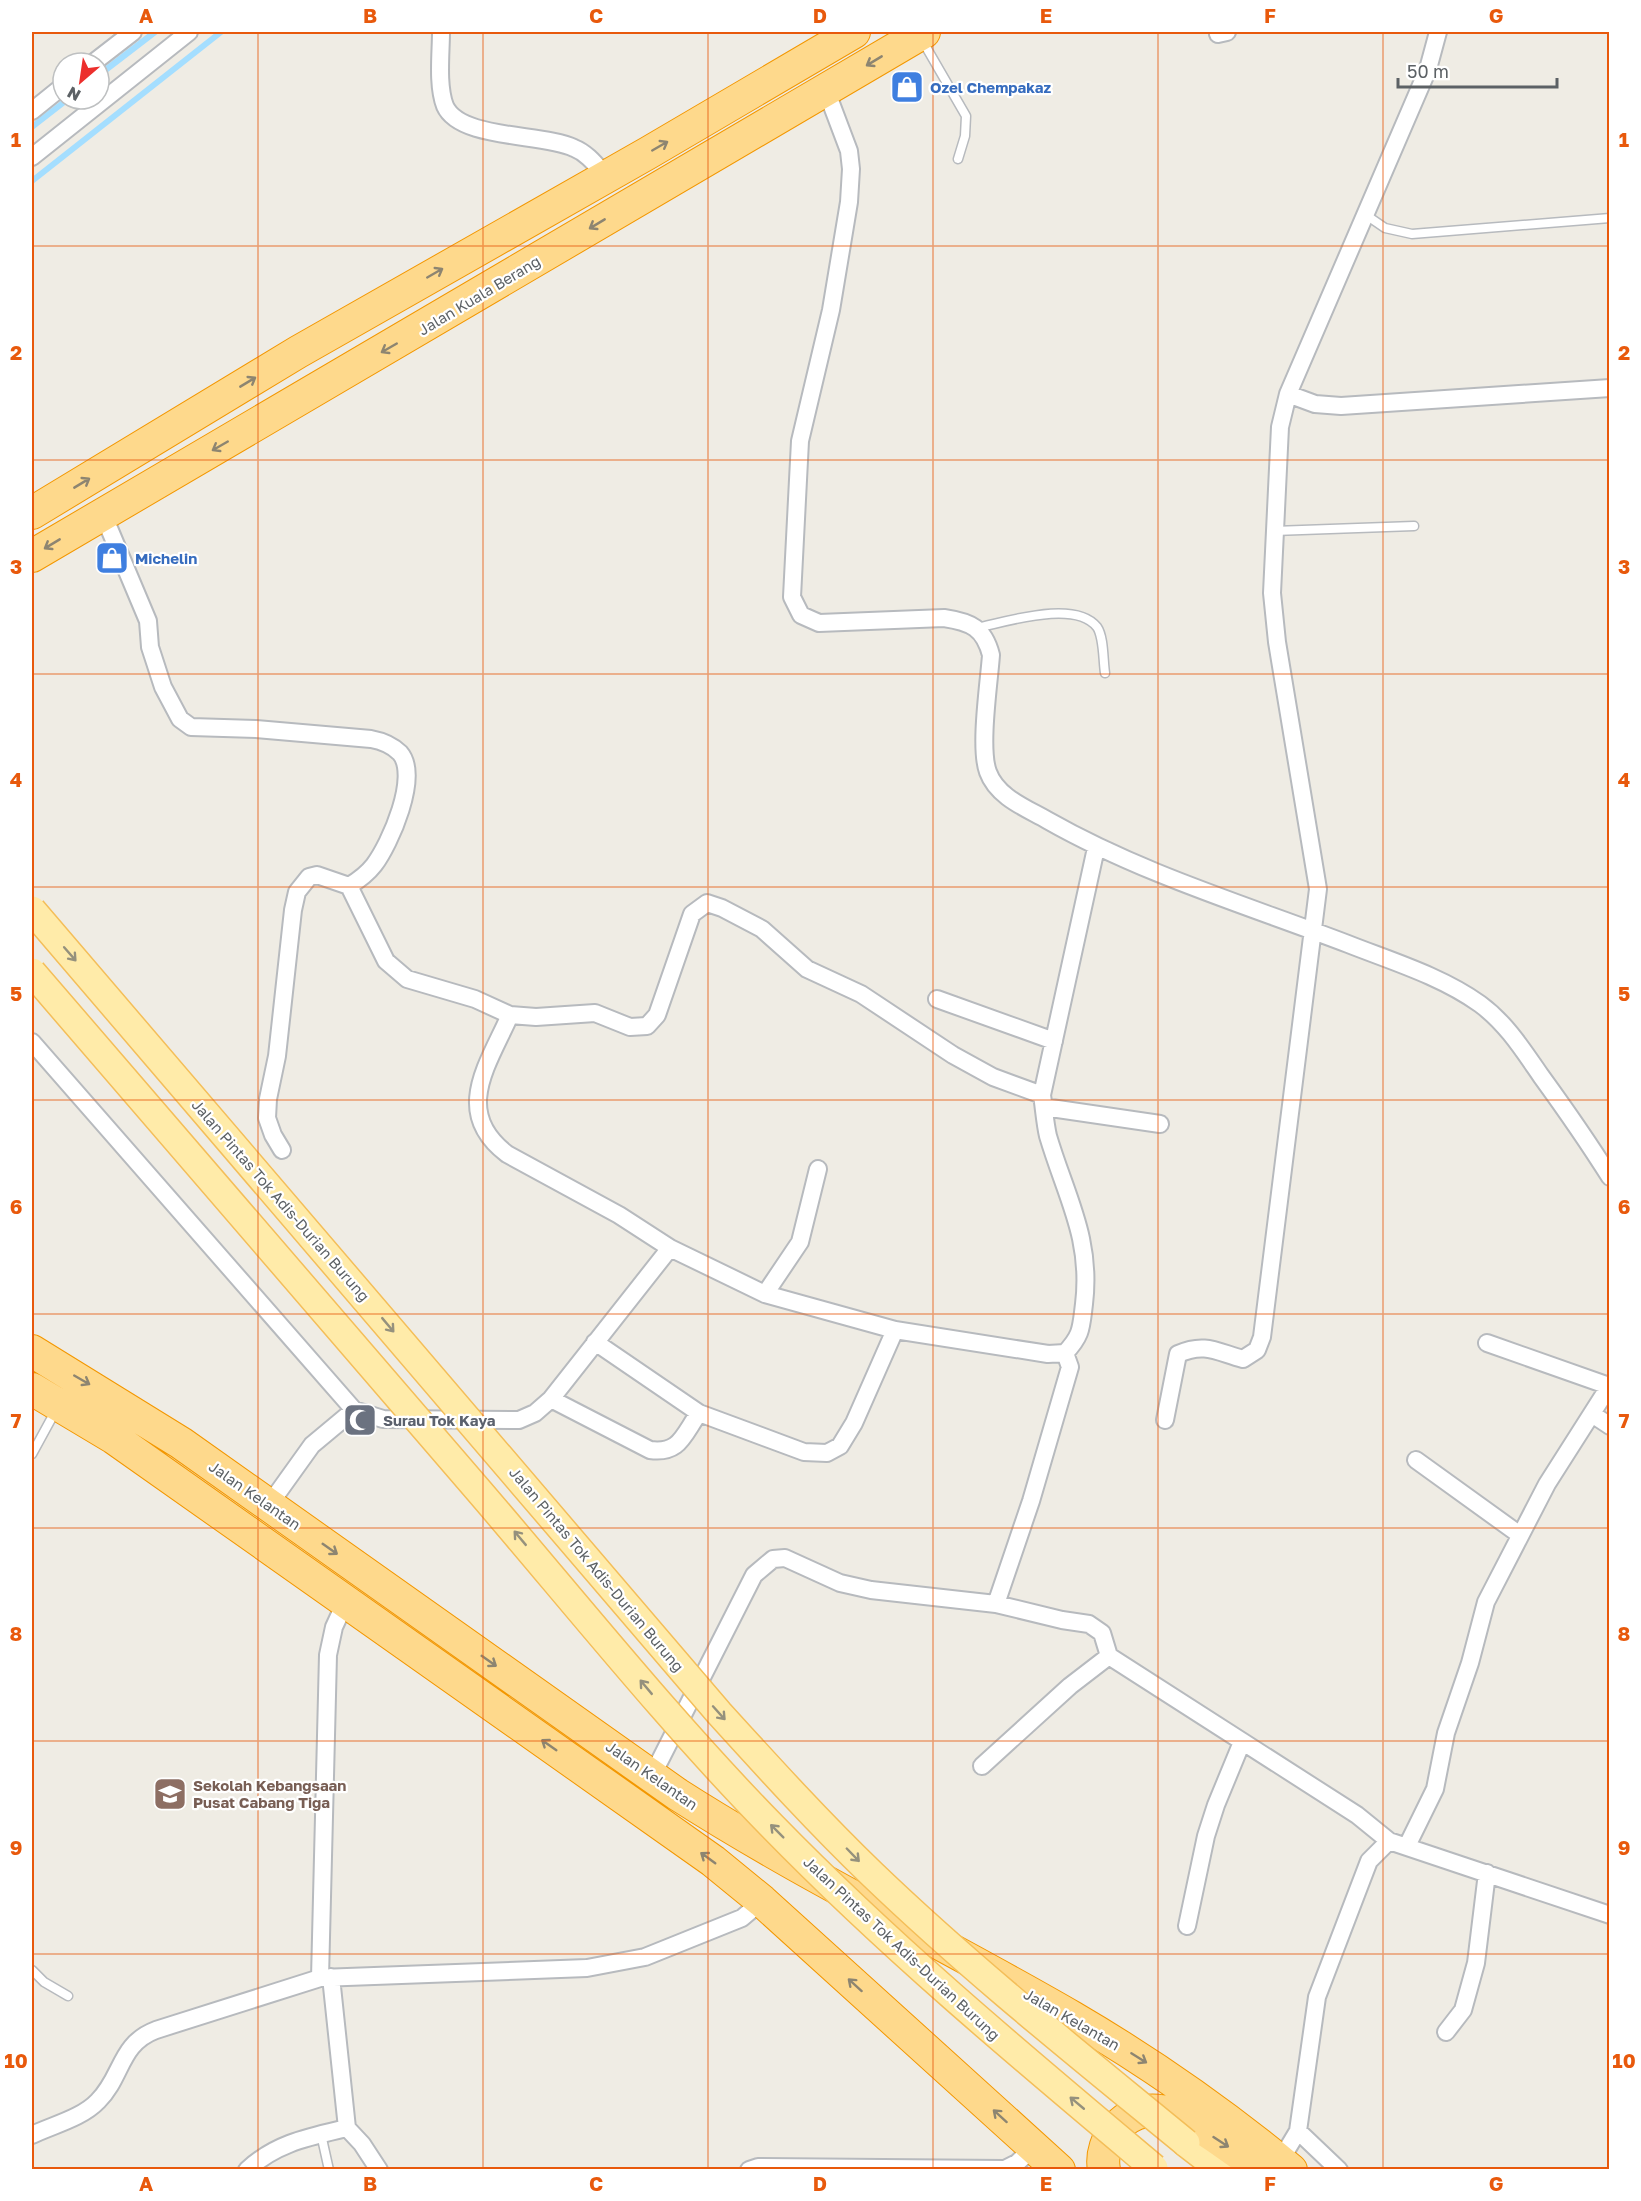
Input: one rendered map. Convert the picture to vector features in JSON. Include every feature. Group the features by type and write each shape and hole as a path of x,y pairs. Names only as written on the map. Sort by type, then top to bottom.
{"highway":[{"path":"32,513 298,352 615,170 821,41 854,32"},
{"name":"Jalan Kuala Berang","path":"32,556 922,33"},
{"path":"615,170 622,190 632,196 648,195"},
{"path":"298,352 405,306 422,307 439,318"},
{"name":"Jalan Kelantan","path":"32,1351 161,1431 652,1776 754,1843 1071,2017 1182,2086 1278,2167"},
{"path":"32,1389 114,1438 713,1861 762,1901 1059,2169"},
{"path":"1104,2169 1105,2147 1112,2133 1123,2121 1138,2113 1154,2110 1171,2112 1278,2167"}],"main road":[{"name":"Jalan Pintas Tok Adis-Durian Burung","path":"32,910 719,1713 799,1800 873,1875 1014,2002 1221,2169"},
{"name":"Jalan Pintas Tok Adis-Durian Burung","path":"32,972 229,1197 689,1737 769,1824 843,1897 997,2037 1156,2169"}],"street":[{"path":"108,51 133,32"},
{"path":"32,157 189,32"},
{"path":"441,32 442,92 449,112 464,122 491,132 556,141 573,147 615,170"},
{"path":"1165,1420 1178,1354 1192,1347 1207,1347 1243,1359 1257,1350 1262,1338 1318,889 1277,642 1272,593 1280,428 1288,394 1428,69 1437,44 1438,32"},
{"path":"826,90 849,152 851,169 849,202 831,310 800,441 792,597 801,615 819,623 944,618 960,621 976,628 987,640 991,655 985,755 988,772 995,786 1009,798 1096,848 1197,890 1314,931 1453,988 1480,1004 1509,1029 1584,1135 1610,1177"},
{"path":"32,111 51,96"},
{"path":"1288,394 1316,404 1341,406 1610,388"},
{"path":"103,514 148,621 150,647 163,687 180,719 191,727 256,729 371,739 383,742 401,754 406,765 406,779 400,811 374,864 364,876 350,886"},
{"path":"510,1015 478,1088 476,1107 481,1127 492,1143 507,1154 619,1215 670,1248 765,1294 895,1330 1048,1354 1065,1353 1080,1338 1086,1283 1085,1254 1079,1226 1048,1134 1043,1101 1096,848"},
{"path":"282,1150 267,1118 268,1100 277,1056 293,910 297,892 309,877 317,874 350,886 386,961 407,979 476,999 510,1015 536,1017 589,1013 630,1027 647,1026 657,1015 692,914 707,903 722,908 762,929 807,969 861,994 953,1055 993,1077 1043,1101 1160,1124"},
{"path":"937,999 1054,1041"},
{"path":"32,1041 354,1410 383,1419 519,1420 535,1413 550,1399 670,1248"},
{"path":"765,1294 800,1242 818,1169"},
{"path":"595,1342 699,1413 804,1452 827,1453 840,1446 854,1423 895,1330"},
{"path":"1407,1846 1435,1790 1446,1733 1470,1664 1486,1602 1547,1484 1609,1386 1487,1343"},
{"path":"996,1604 1031,1501 1070,1367 1065,1353"},
{"path":"550,1399 650,1450 664,1452 675,1447 699,1413"},
{"path":"269,1505 312,1445 354,1410"},
{"path":"1592,1414 1610,1426"},
{"path":"1416,1460 1520,1535"},
{"path":"652,1776 754,1575 773,1559 796,1561 840,1583 871,1590 996,1604 1089,1624 1102,1633 1109,1656 1357,1815 1389,1841 1610,1915"},
{"path":"346,1601 334,1627 328,1655 326,1978 347,2128 379,2169"},
{"path":"982,1766 1070,1686 1109,1656"},
{"path":"1187,1926 1210,1826 1242,1742"},
{"path":"1278,2167 1298,2131 1317,1997 1369,1861 1389,1841"},
{"path":"1446,2032 1463,2010 1476,1963 1486,1873"},
{"path":"32,2135 86,2111 97,2103 106,2092 129,2048 140,2036 326,1978 587,1968 619,1964 645,1957 742,1918 762,1901"},
{"path":"247,2169 279,2146 347,2128"},
{"path":"1298,2131 1339,2169"},
{"path":"749,2169 829,2165 1005,2169 1017,2163 1034,2147"}],"lane":[{"path":"922,33 966,116 965,136 958,159"},
{"path":"1366,215 1385,228 1412,234 1610,218"},
{"path":"1274,531 1414,526"},
{"path":"976,628 1047,614 1067,613 1087,618 1098,629 1105,673"},
{"path":"32,1454 59,1404"},
{"path":"32,1970 44,1982 68,1996"},
{"path":"321,2134 329,2169"}],"waterway":[{"path":"111,66 155,32"},
{"path":"32,181 221,32"},
{"path":"32,127 53,111"}],"place":[{"name":"Ozel Chempakaz","path":"907,87"},
{"name":"Michelin","path":"112,558"},
{"name":"Surau Tok Kaya","path":"360,1420"},
{"name":"Sekolah Kebangsaan Pusat Cabang Tiga","path":"170,1794"}]}
